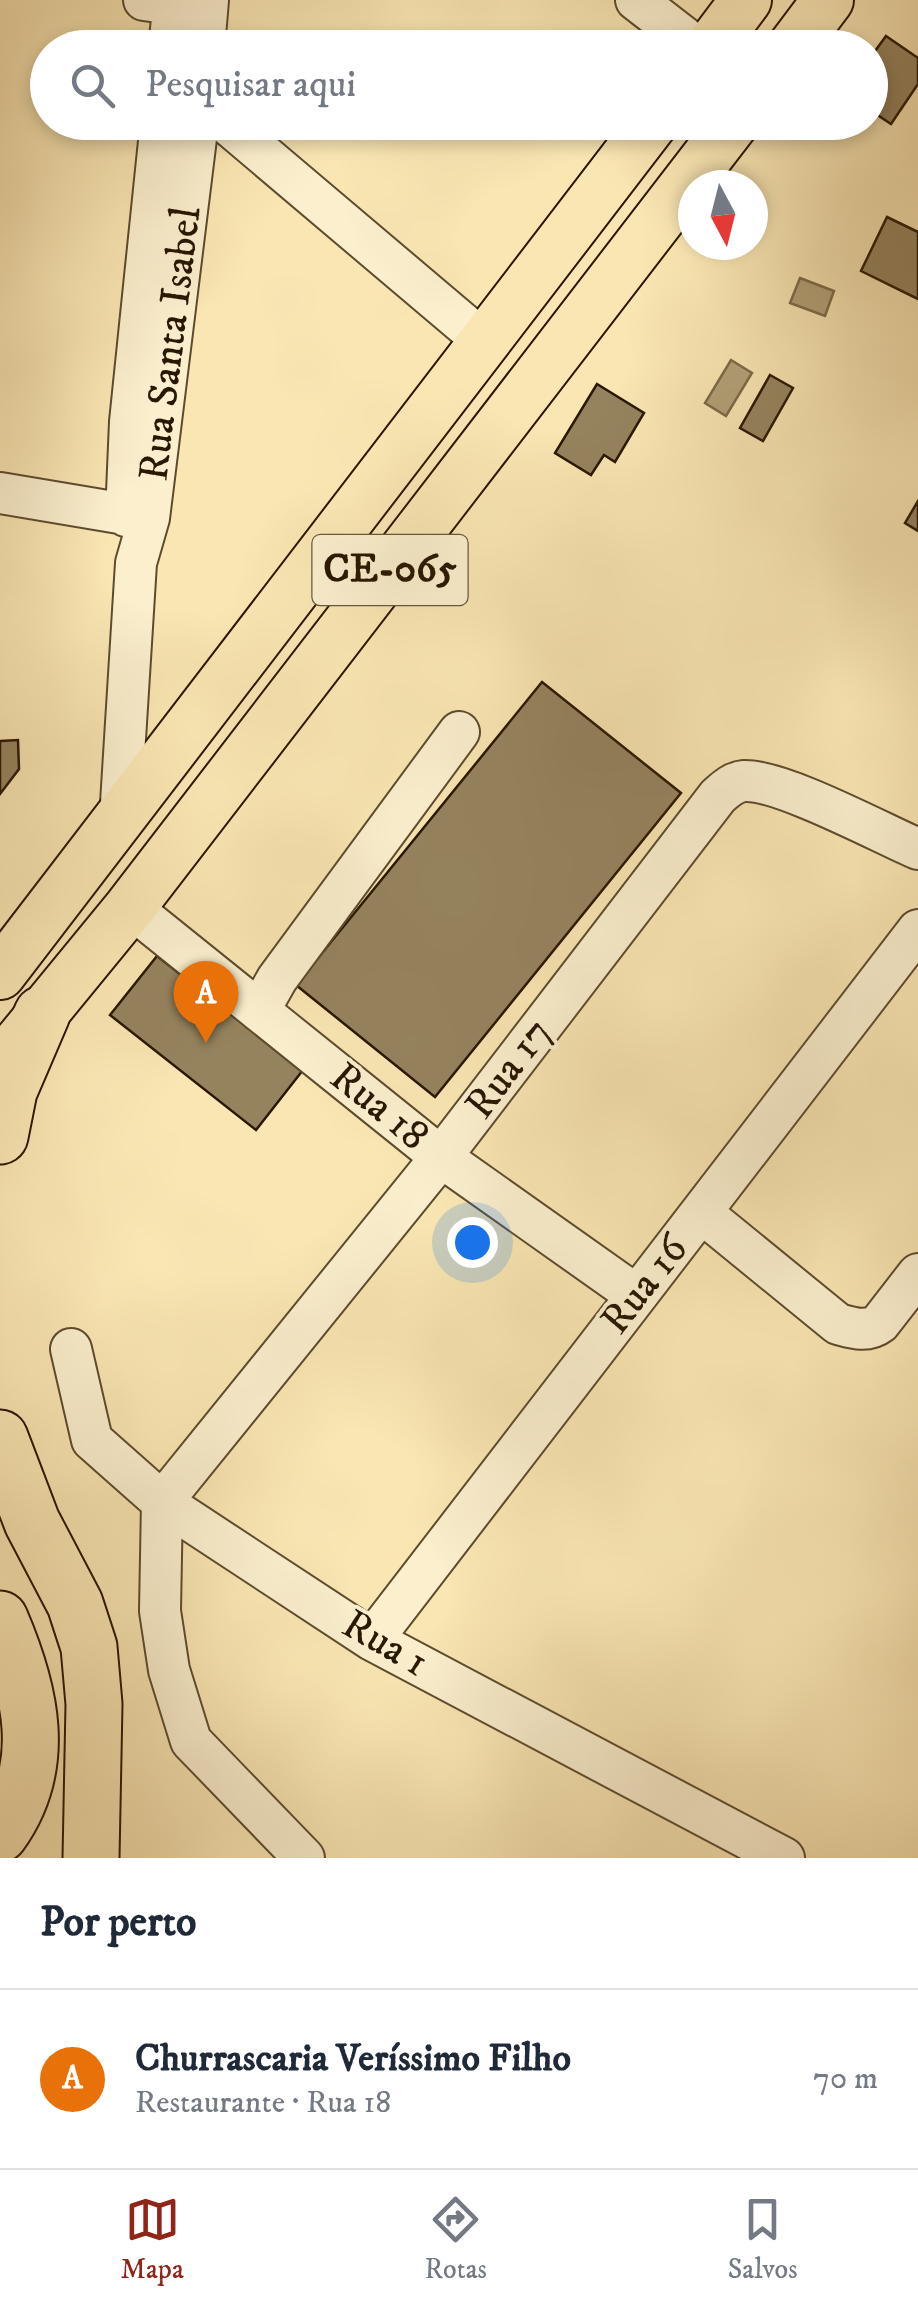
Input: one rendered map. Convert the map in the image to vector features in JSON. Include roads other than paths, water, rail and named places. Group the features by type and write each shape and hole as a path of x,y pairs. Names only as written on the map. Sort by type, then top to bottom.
{"highway":[{"path":"0,1136 10,1091 42,1014"},
{"path":"0,1438 32,1522 76,1604 88,1646 94,1704 91,1858"},
{"path":"0,1619 22,1670 32,1730 28,1781 0,1834"}],"main road":[{"path":"724,30 746,0"},
{"path":"806,30 828,0"},
{"name":"CE-065","path":"0,974 639,140"},
{"name":"CE-065","path":"0,1066 130,907 720,140"}],"street":[{"path":"636,0 675,30"},
{"name":"Rua Santa Isabel","path":"120,819 161,140"},
{"name":"Rua Santa Isabel","path":"137,516 195,140"},
{"path":"246,140 486,343"},
{"path":"0,492 137,516"},
{"path":"259,1010 277,979 458,732"},
{"name":"Rua 17","path":"162,1502 442,1157 718,796 733,784 747,781 774,786 915,848"},
{"name":"Rua 18","path":"130,907 442,1157 636,1296"},
{"name":"Rua 16","path":"372,1640 918,930"},
{"path":"702,1214 838,1324 856,1330 873,1328 880,1322 918,1274"},
{"name":"Rua 1","path":"71,1349 92,1440 162,1502 372,1640 784,1858"},
{"path":"162,1502 160,1612 169,1670 192,1741 304,1858"}],"place":[{"name":"Churrascaria Veríssimo Filho","path":"206,1043"}]}
